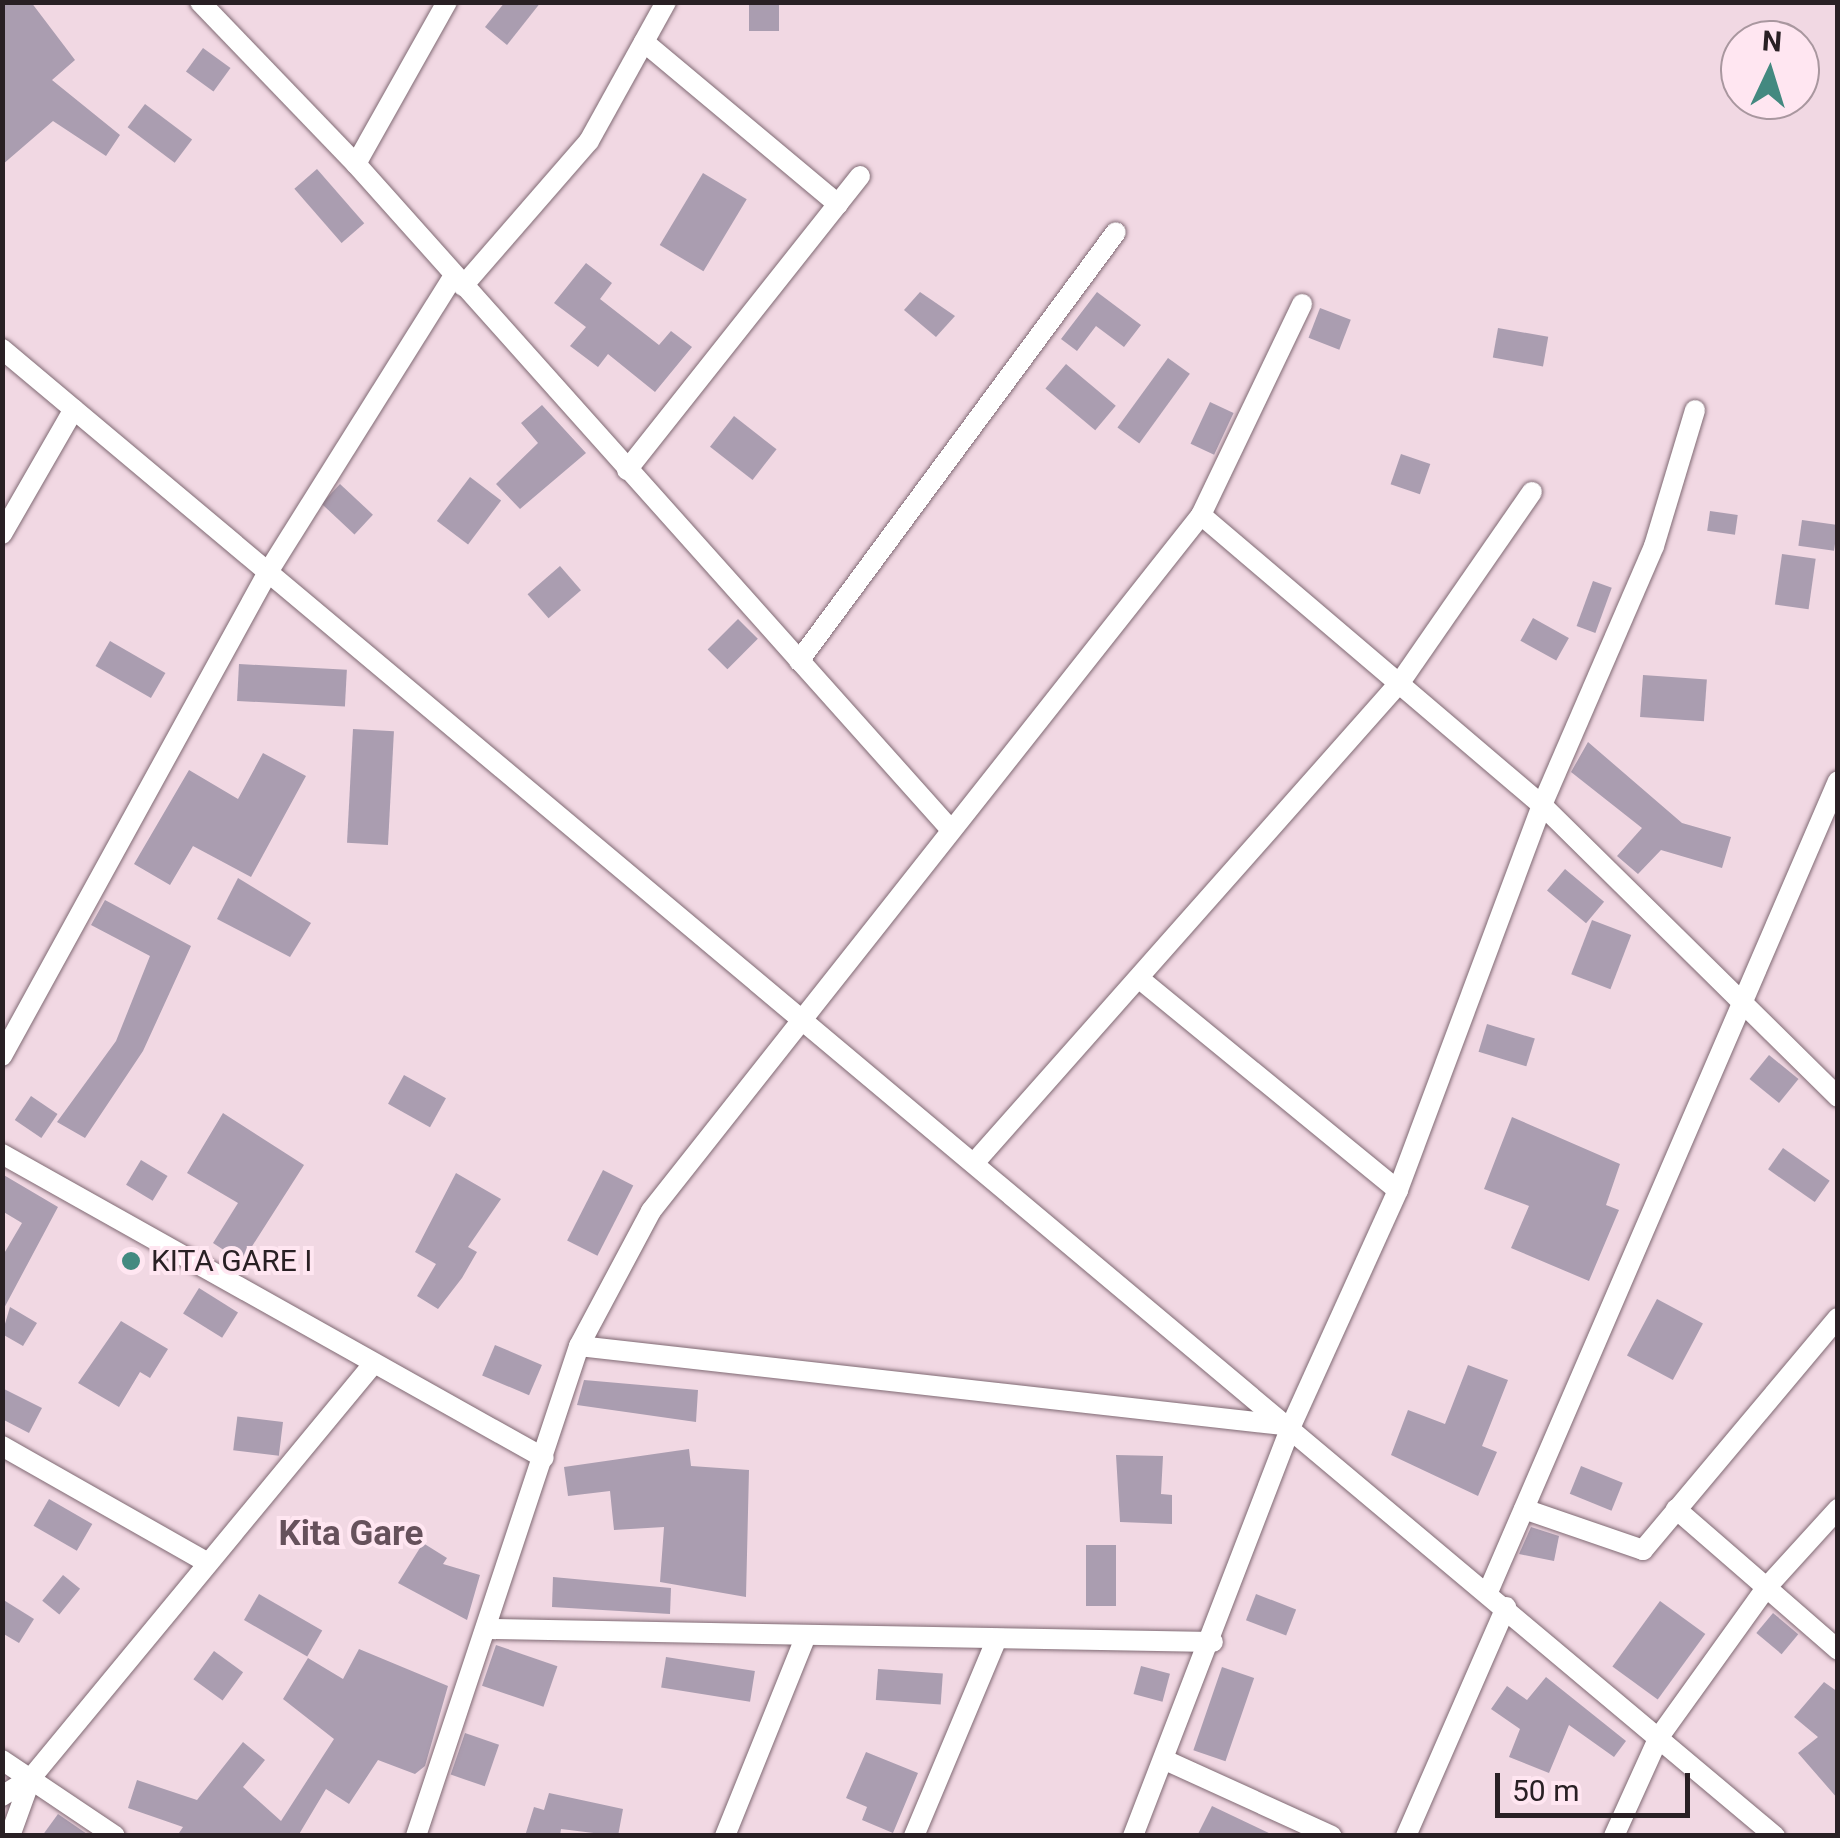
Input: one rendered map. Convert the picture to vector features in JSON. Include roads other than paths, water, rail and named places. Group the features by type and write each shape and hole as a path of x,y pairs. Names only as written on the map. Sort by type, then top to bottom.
{"street":[{"path":"356,164 446,2"},
{"path":"2,1056 268,572 458,281 589,141 666,2"},
{"path":"212,8 951,830"},
{"path":"644,42 838,204"},
{"path":"628,470 860,176"},
{"path":"799,660 1116,232"},
{"path":"416,1836 490,1629 579,1346 651,1211 1201,515 1302,304"},
{"path":"2,349 1291,1426 1775,1836"},
{"path":"2,534 74,410"},
{"path":"1134,1836 1213,1642 1291,1426 1398,1190 1542,805 1654,546 1695,410"},
{"path":"976,1162 1401,682 1532,492"},
{"path":"1201,515 1542,805 1838,1097"},
{"path":"1488,1592 1738,1000 1838,780"},
{"path":"1141,980 1398,1190"},
{"path":"2,1154 544,1458"},
{"path":"1524,1509 1643,1550 1838,1318"},
{"path":"579,1346 1291,1426"},
{"path":"2,1796 31,1778 374,1363"},
{"path":"2,1446 208,1564"},
{"path":"1676,1509 1838,1650"},
{"path":"1614,1836 1659,1737 1766,1588 1838,1509"},
{"path":"1406,1836 1506,1608"},
{"path":"490,1629 1213,1642"},
{"path":"725,1836 806,1636"},
{"path":"914,1836 997,1638"},
{"path":"2,1760 115,1836"},
{"path":"1164,1760 1332,1836"},
{"path":"10,1836 31,1778"}],"place":[{"name":"KITA GARE I","path":"131,1261"}],"district":[{"name":"Kita Gare","path":"351,1534"}]}
